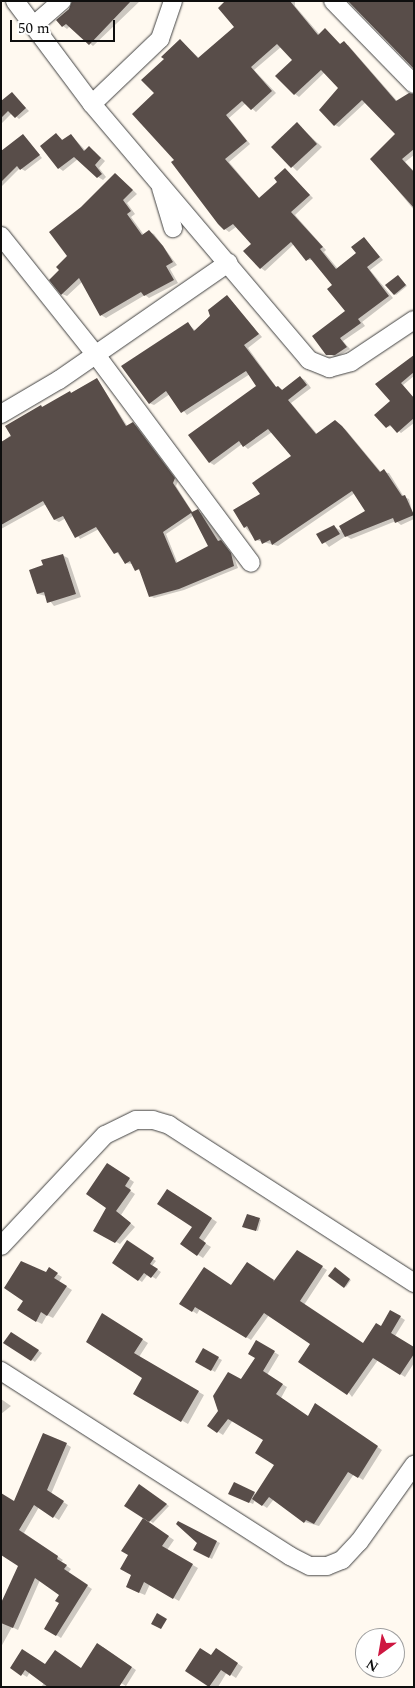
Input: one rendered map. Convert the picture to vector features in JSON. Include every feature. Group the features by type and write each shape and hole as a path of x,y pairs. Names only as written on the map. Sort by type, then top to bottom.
{"street":[{"path":"14,1 34,24 92,104 309,360 329,368 351,362 414,320"},
{"path":"34,24 62,1"},
{"path":"92,104 160,39 173,1"},
{"path":"333,1 414,84"},
{"path":"159,182 173,228"},
{"path":"1,236 96,355 250,563"},
{"path":"1,414 96,355 228,263"},
{"path":"1,1246 105,1135 136,1120 153,1120 169,1125 414,1283"},
{"path":"1,1371 290,1556 310,1566 327,1566 342,1560 359,1542 414,1464"}],"building":[{"path":"72,1 131,1 89,45 66,24 62,27 56,20 69,9"},
{"path":"225,1 290,1 318,35 325,28 340,44 344,41 396,101 409,93 414,94 414,149 402,159 414,172 414,208 370,159 395,134 362,100 334,126 319,110 338,88 321,70 294,95 275,76 292,60 277,44 251,67 272,91 251,110 242,101 226,115 247,141 225,159 259,198 277,182 274,178 285,168 310,195 291,212 323,247 320,249 336,269 356,253 351,247 364,237 380,257 367,267 389,296 358,319 361,323 340,338 347,347 335,355 326,355 312,336 345,311 327,289 332,285 310,258 306,261 291,242 260,269 243,251 251,244 233,224 224,230 218,224 171,162 174,160 132,114 154,93 141,80 164,59 161,57 180,39 198,58 234,27 218,8"},
{"path":"348,1 414,1 414,69"},
{"path":"12,92 26,108 15,118 8,111 1,118 1,101"},
{"path":"297,122 317,144 291,168 271,147"},
{"path":"56,133 62,140 71,134 84,151 89,146 101,158 95,165 102,174 97,178 74,157 58,169 40,146"},
{"path":"23,134 40,155 20,170 17,166 1,182 1,151"},
{"path":"115,173 133,190 123,200 131,211 127,214 142,235 149,230 163,246 173,262 166,266 174,280 144,296 141,292 100,316 79,278 61,295 49,280 59,270 56,267 67,256 49,232 81,207"},
{"path":"398,275 406,285 394,295 385,285"},
{"path":"227,295 259,334 244,345 276,387 278,386 282,390 300,376 307,385 288,400 316,434 335,420 342,426 380,472 384,469 402,496 405,495 414,515 395,523 393,518 345,537 339,526 365,511 352,491 272,545 270,540 262,544 260,539 255,541 247,526 244,528 233,510 260,494 252,483 291,456 268,429 243,447 239,441 209,463 188,435 256,386 246,371 181,413 166,391 149,404 121,366 188,322 194,331 210,316 208,310"},
{"path":"414,355 414,372 401,383 414,398 414,418 397,433 390,425 386,428 374,415 390,401 375,384"},
{"path":"97,378 126,426 133,422 175,478 173,483 192,512 198,509 218,541 221,540 231,553 234,566 179,589 149,597 139,569 135,571 130,561 125,564 118,552 114,554 96,527 75,538 63,516 54,520 43,501 1,525 1,442 11,436 5,426 41,405 42,407 70,391 71,393","holes":["191,513 208,546 176,563 163,532"]},
{"path":"334,525 340,534 322,544 316,534"},
{"path":"63,554 76,594 47,603 44,592 37,594 29,570 43,565 41,560"},
{"path":"107,1163 130,1178 125,1186 131,1190 116,1211 131,1223 115,1243 93,1231 106,1208 86,1194"},
{"path":"167,1189 212,1218 199,1238 206,1243 197,1256 180,1244 192,1227 157,1204"},
{"path":"247,1214 260,1218 256,1231 242,1227"},
{"path":"127,1240 154,1258 150,1264 158,1269 151,1278 144,1273 138,1281 112,1263"},
{"path":"297,1250 323,1266 300,1301 363,1343 376,1323 381,1326 390,1310 401,1316 391,1333 414,1347 414,1354 400,1375 373,1358 347,1395 298,1362 310,1344 264,1313 246,1338 195,1307 192,1312 179,1304 204,1267 231,1285 247,1262 274,1280 273,1282"},
{"path":"21,1261 46,1272 49,1267 58,1273 54,1278 67,1286 47,1316 41,1312 36,1322 17,1310 23,1301 4,1288"},
{"path":"335,1267 350,1279 344,1288 328,1276"},
{"path":"102,1313 143,1339 134,1353 199,1391 181,1422 133,1394 142,1378 86,1342"},
{"path":"11,1332 39,1350 31,1361 3,1343"},
{"path":"256,1340 275,1351 263,1371 283,1384 276,1394 308,1416 315,1403 378,1446 358,1478 348,1472 314,1524 306,1520 304,1523 269,1497 262,1506 252,1499 274,1465 255,1453 263,1440 228,1419 217,1433 207,1426 218,1411 213,1396 228,1372 241,1379 255,1358 248,1354"},
{"path":"203,1348 219,1357 211,1371 195,1362"},
{"path":"43,1433 67,1443 47,1490 64,1501 53,1518 34,1505 19,1530 58,1556 57,1559 67,1565 64,1569 88,1585 56,1636 44,1629 59,1603 55,1601 59,1595 35,1578 13,1628 1,1623 1,1603 18,1566 1,1555 1,1493 14,1501"},
{"path":"234,1482 255,1492 249,1503 228,1494"},
{"path":"139,1484 167,1504 149,1522 124,1506"},
{"path":"143,1518 169,1536 162,1546 193,1564 173,1599 144,1582 139,1593 126,1587 131,1575 120,1569 128,1555 121,1551"},
{"path":"178,1521 217,1541 209,1558 193,1550 197,1543 176,1524"},
{"path":"157,1613 167,1619 161,1629 151,1624"},
{"path":"97,1643 132,1667 119,1687 48,1687 25,1670 21,1676 10,1668 22,1649 45,1664 55,1650 81,1668"},
{"path":"200,1648 211,1655 216,1648 238,1663 230,1676 221,1670 209,1687 185,1671"}]}
